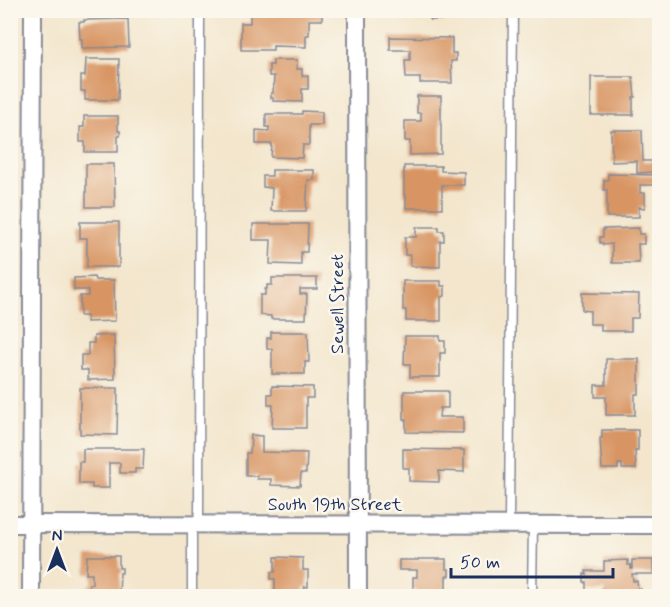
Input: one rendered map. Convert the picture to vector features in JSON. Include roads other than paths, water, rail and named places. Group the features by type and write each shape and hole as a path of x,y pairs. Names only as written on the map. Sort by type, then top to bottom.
{"street":[{"path":"31,597 33,10"},
{"name":"Sewell Street","path":"357,10 358,597"},
{"name":"South 19th Street","path":"10,524 660,525"}],"lane":[{"path":"192,597 195,525 200,10"},
{"path":"509,525 513,10"},
{"path":"532,597 533,525"}]}
